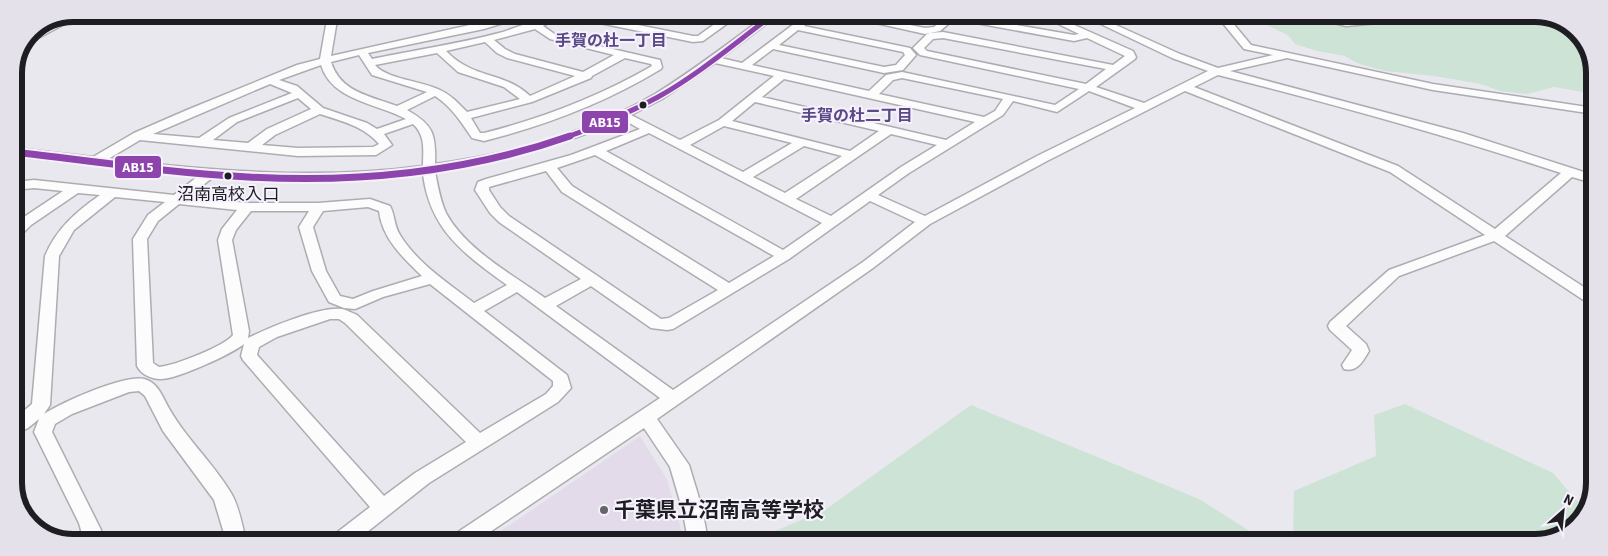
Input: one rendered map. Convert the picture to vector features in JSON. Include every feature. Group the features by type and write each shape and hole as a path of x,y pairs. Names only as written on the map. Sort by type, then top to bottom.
{"street":[{"path":"332,22 325,61 331,78 342,88 364,99 398,110 415,120 425,130 430,142 429,169 434,202 444,223 470,250 672,398"},
{"path":"97,160 138,136 301,67 362,51 499,22"},
{"path":"369,62 486,38 545,22"},
{"path":"609,22 700,39 724,22"},
{"path":"22,153 210,173 287,178 340,178 429,169 466,163 532,147 622,115 660,95 763,22"},
{"path":"744,66 803,22"},
{"path":"880,22 926,31 937,30 945,22"},
{"path":"985,22 1074,38 1090,34"},
{"path":"871,95 890,77 902,75 1010,97 1057,109 1132,57 1129,53 1061,22"},
{"path":"1102,22 1176,56 1218,71 1358,106 1585,176"},
{"path":"1227,22 1248,47 1463,93 1585,110"},
{"path":"1341,22 1355,22"},
{"path":"44,32 56,25"},
{"path":"362,51 376,73 436,92 457,107 476,135 484,137 560,116 627,86 657,67 656,62 562,40 536,25"},
{"path":"771,46 884,70 899,68 911,55 906,50 796,27"},
{"path":"1115,68 943,35 930,36 918,48 924,54 1087,87 1143,107"},
{"path":"486,38 511,56 587,76"},
{"path":"438,48 459,68 517,88 528,100"},
{"path":"464,116 528,100 565,86 587,76 624,54"},
{"path":"471,534 868,266 925,221 992,184 1185,86 1218,71 1288,55"},
{"path":"712,59 985,121"},
{"path":"680,145 723,122 782,75"},
{"path":"138,136 298,152 376,151 386,145 376,133 363,125 319,110 293,88 269,80"},
{"path":"627,86 660,95"},
{"path":"1185,86 1394,169 1586,296"},
{"path":"398,110 436,92"},
{"path":"202,142 233,120 298,94"},
{"path":"649,129 597,151 549,167 494,180 483,185 482,190 495,210 504,219 657,324 667,325 784,256 946,144 999,114 1010,97"},
{"path":"754,98 946,144"},
{"path":"251,147 271,132 319,110"},
{"path":"622,115 833,223"},
{"path":"376,133 415,120"},
{"path":"723,122 852,155"},
{"path":"786,199 889,130"},
{"path":"744,177 800,142"},
{"path":"597,151 784,256"},
{"path":"549,167 567,189 729,290"},
{"path":"1350,364 1360,352 1360,348 1336,326 1394,273 1496,236 1571,171"},
{"path":"210,173 153,218 140,239 145,366 153,372 163,373 230,347 240,339 241,331 225,240 229,229 246,207"},
{"path":"22,185 34,184 246,207 318,207 370,203 385,208 387,223 394,237 432,278 561,379 562,388 552,398 422,478 350,534"},
{"path":"22,226 75,189"},
{"path":"23,423 35,413 41,405 52,256 58,240 67,227 112,193"},
{"path":"869,196 925,221"},
{"path":"318,207 306,226 319,271 334,299 344,303 355,304 378,294 432,278"},
{"path":"545,305 592,279"},
{"path":"473,310 517,286"},
{"path":"383,509 249,356 250,349 260,338 328,314 342,314 351,318 479,443"},
{"path":"91,534 92,530 89,523 43,432 48,420 66,409 127,386 142,385 152,392 169,426 223,497 234,534"},
{"path":"646,417 679,465 692,508 697,534"}],"shaded area":[{"name":"千葉県立沼南高等学校","path":"640,436 667,479 682,534 497,534"}],"green space":[{"path":"1261,22 1544,23 1563,31 1579,48 1585,64 1585,92 1554,87 1527,94 1500,91 1481,84 1434,76 1385,71 1357,63 1345,56 1317,51 1295,44 1288,35"},
{"path":"1405,404 1553,473 1580,505 1575,514 1563,525 1544,533 1293,534 1294,491 1376,456 1374,415"},
{"path":"971,405 1199,499 1254,534 768,534 825,510"}],"transit line":[{"name":"AB15","path":"22,153 250,177 350,177 450,167 500,157 548,143 595,127 641,106 692,75 764,22"}],"place":[{"name":"沼南高校入口","path":"228,176"},
{"name":"千葉県立沼南高等学校","path":"604,510"}],"district":[{"name":"手賀の杜一丁目","path":"611,40"},
{"name":"手賀の杜二丁目","path":"857,115"}]}
